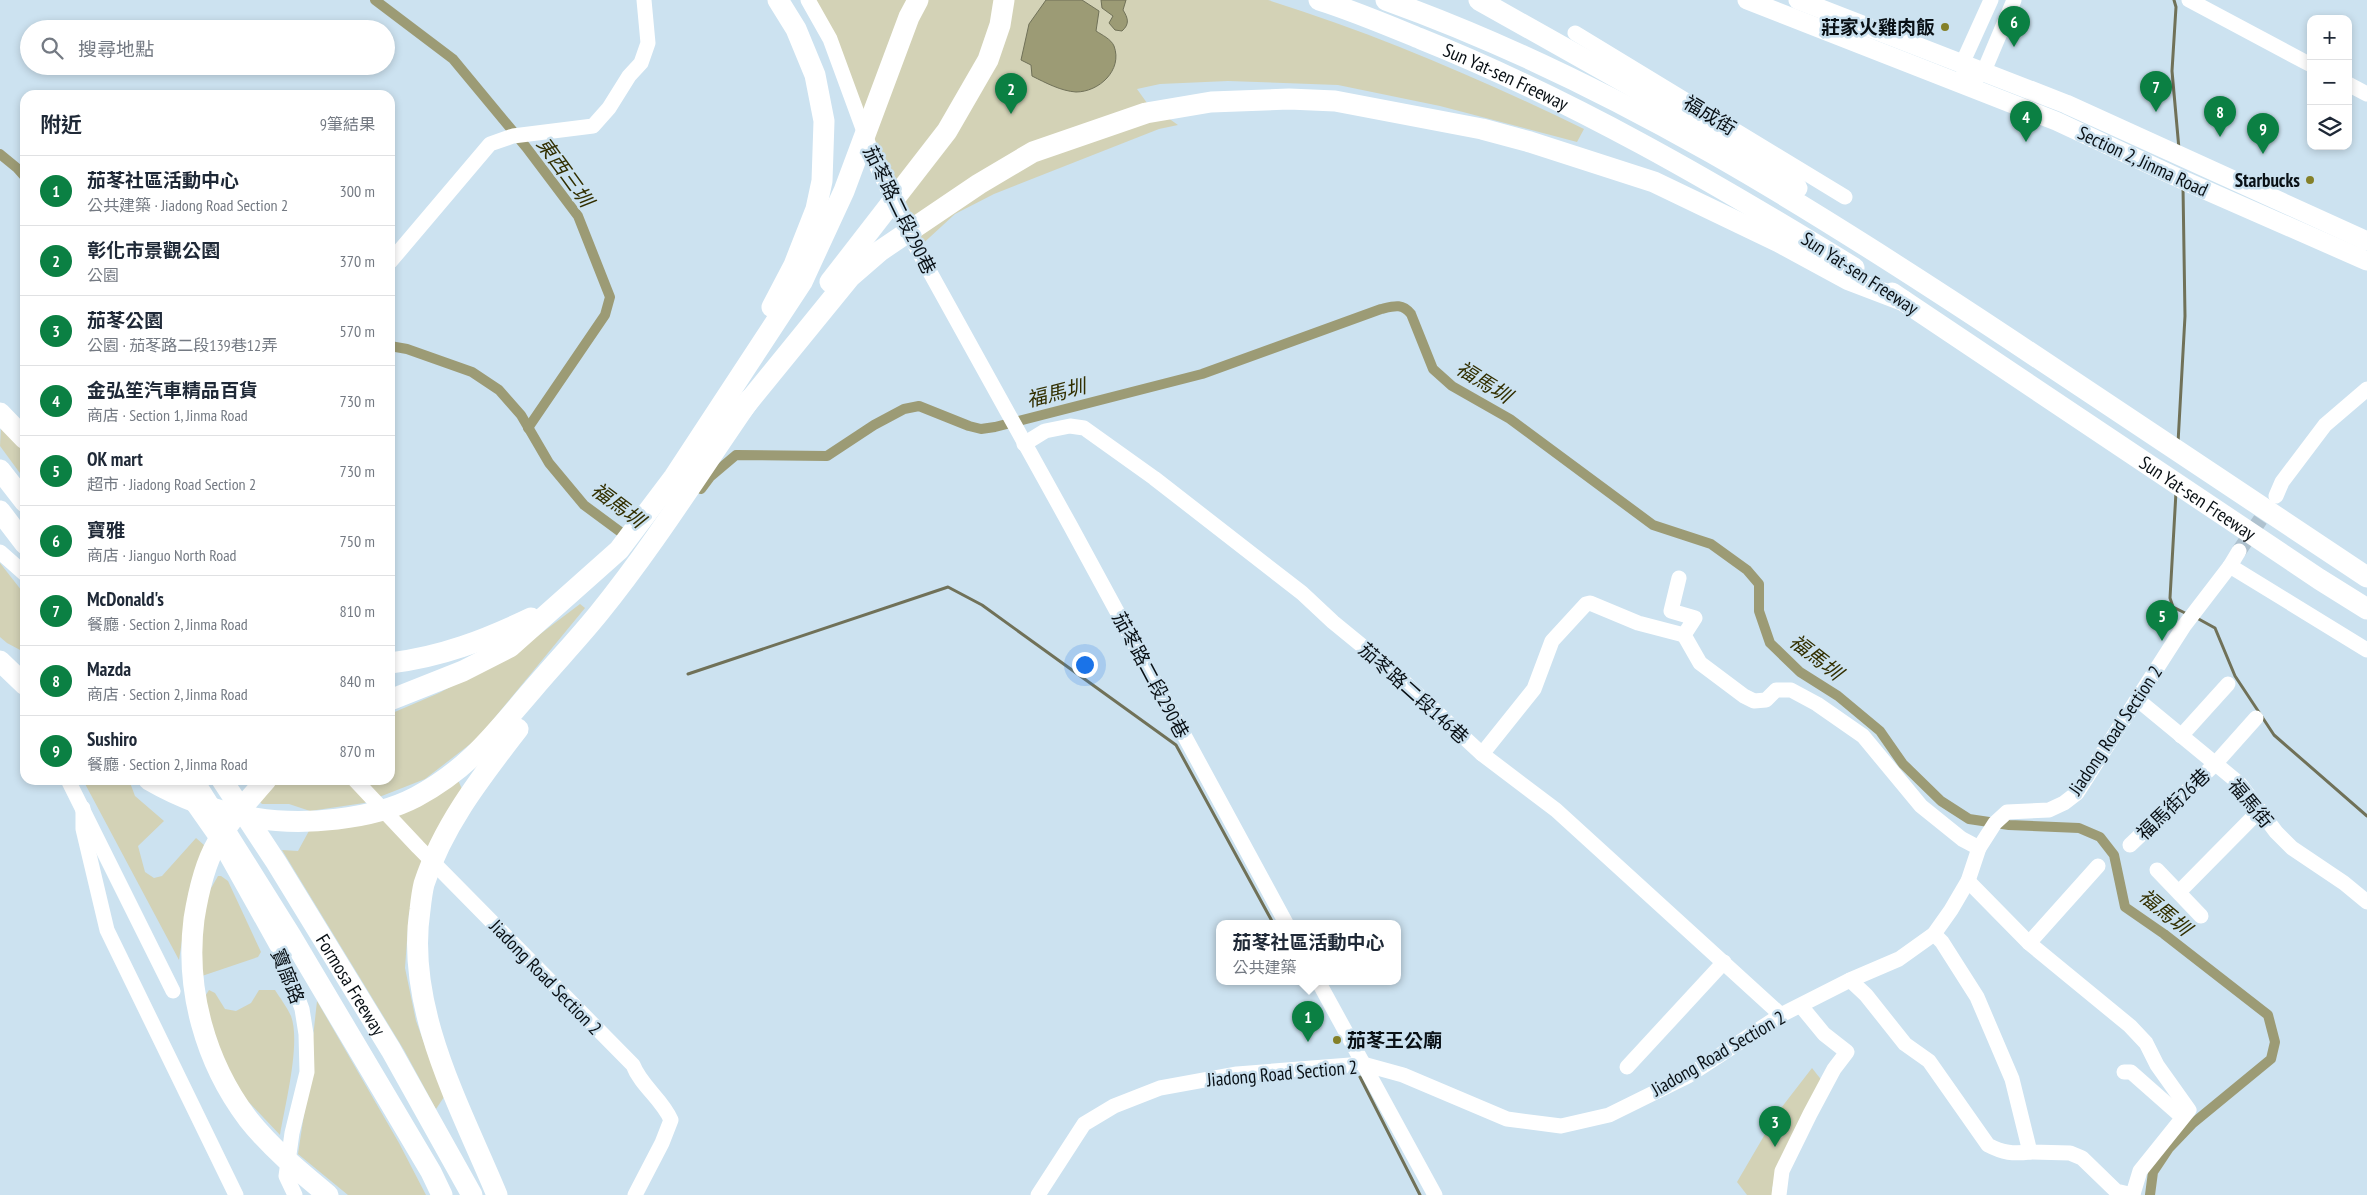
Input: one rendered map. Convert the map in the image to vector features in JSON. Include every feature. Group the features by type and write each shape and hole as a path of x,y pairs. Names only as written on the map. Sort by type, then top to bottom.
{"highway":[{"path":"762,344 772,305 794,264 816,209 822,181 824,129 821,99 815,75 796,29 778,0"},
{"path":"395,698 463,671 510,647 619,550 674,478 802,282 844,191 909,17 918,0"},
{"path":"160,785 212,808 254,818 332,820 378,811 414,798 445,779 470,760 493,738 600,612 682,500 819,297 947,130 988,60 1000,25 1004,0"},
{"name":"Sun Yat-sen Freeway","path":"1319,0 1347,9 1461,55 1544,92 1752,205 1854,268 2319,579 2367,609"},
{"name":"Sun Yat-sen Freeway","path":"1386,0 1517,52 1609,97 1760,180 1892,261 2367,577"},
{"path":"1479,0 1735,144 1792,184 1859,240"},
{"path":"741,411 850,276 880,251 979,184 1033,152 1146,113 1211,102 1335,101 1482,129 1628,172 1700,202 1849,280 1904,301"},
{"path":"0,413 20,434"},
{"path":"0,470 20,496"},
{"path":"0,511 20,537"},
{"path":"395,662 423,659 490,638 558,604"},
{"path":"497,1195 431,1032 418,973 417,931 424,885 438,849 463,804 546,693 573,645"},
{"path":"0,661 20,680"},
{"name":"Formosa Freeway","path":"196,785 291,936 431,1172 442,1195"},
{"name":"Formosa Freeway","path":"225,785 276,862 386,1042 472,1195"},
{"path":"262,785 216,843 201,883 192,940 192,983 196,1006 209,1048 236,1102 261,1134 299,1172 328,1195"}],"main road":[{"name":"Section 2, Jinma Road","path":"1747,0 2056,122 2182,180 2367,261"},
{"name":"Section 2, Jinma Road","path":"1798,0 2066,104 2367,241"}],"street":[{"path":"395,256 490,144 513,136 593,126 609,108 629,76 641,63 648,43 644,0"},
{"path":"770,0 790,28 805,72"},
{"name":"茄苳路二段290巷","path":"808,0 830,39 877,167 907,230 1284,920"},
{"path":"1968,87 1962,64 1991,0"},
{"path":"1968,87 1984,71 2014,0"},
{"path":"2189,0 2307,63"},
{"name":"福成街","path":"1574,33 1845,197"},
{"path":"2352,86 2367,94"},
{"path":"2276,496 2282,482 2325,425 2367,389"},
{"name":"茄苳路二段146巷","path":"1024,444 1045,431 1070,426 1084,428 1154,478 1302,593 1333,622 1388,667 1482,754 1556,810 1781,1015"},
{"name":"Jiadong Road Section 2","path":"1038,1195 1084,1124 1114,1106 1160,1088 1237,1074 1364,1064 1403,1075 1507,1119 1561,1126 1609,1115 1688,1076 1781,1015 1850,980 1899,960 1934,934 1968,881 1981,845 1994,823 2007,812 2049,810 2064,803 2077,792 2190,619 2230,566 2238,551"},
{"path":"0,552 20,570"},
{"path":"2230,566 2367,650"},
{"path":"1679,578 1671,611 1695,618 1684,636"},
{"path":"1482,754 1534,689 1552,641 1586,604 1590,603 1638,623 1684,636 1700,663 1744,696 1754,701 1766,700 1776,690 1791,690 1817,704 1863,736 1921,806 1962,840 1981,845"},
{"path":"2182,736 2228,684"},
{"name":"福馬街","path":"2138,700 2240,784 2276,832 2292,848 2344,883 2367,902"},
{"name":"福馬街26巷","path":"2130,845 2215,764 2256,718"},
{"path":"71,785 173,991"},
{"name":"寶廍路","path":"180,785 216,837 282,955 302,1009 306,1034 307,1072 292,1133 286,1176 295,1195"},
{"name":"Jiadong Road Section 2","path":"360,785 418,847 633,1065 636,1074 666,1109 670,1120 662,1143 635,1195"},
{"path":"83,808 82,829 107,930 236,1195"},
{"path":"2179,892 2260,810"},
{"path":"2029,943 2098,866"},
{"path":"2157,870 2201,916"},
{"path":"1850,980 1866,995 1905,1044 1929,1061 1988,1144 2001,1152 2017,1154 2030,1152 2070,1153 2082,1158 2116,1191 2133,1195 2140,1171 2156,1154 2182,1117 2190,1110 2157,1065 2146,1043 2130,1026 2029,943 1998,914 1968,881"},
{"path":"1934,934 1942,942 1976,997 2012,1079 2030,1152"},
{"path":"1627,1067 1724,962"},
{"path":"1320,985 1364,1064 1387,1112 1435,1195"},
{"path":"1780,1195 1782,1171 1834,1069 1846,1052 1824,1034 1801,1006"},
{"path":"2124,1072 2131,1072 2182,1117"}],"green space":[{"path":"810,0 1268,0 1349,27 1389,43 1584,129 1577,142 1440,106 1338,85 1228,81 1160,84 1137,89 1147,103 1178,125 1159,129 994,194 955,214 917,249"},
{"path":"1,427 20,447 20,473 0,446"},
{"path":"0,563 20,589 20,650 0,637"},
{"path":"580,604 585,608 478,738 425,779 364,803 310,811 289,804 262,804 260,802 270,785 395,785 395,712 439,693 519,650"},
{"path":"457,778 462,789 409,913 405,968 416,1021 444,1097 436,1109 404,1050 282,850 298,851 310,829"},
{"path":"86,785 131,785 135,796 164,821 138,846 145,872 154,878 162,876 196,838 204,845 199,867 191,882 179,960"},
{"path":"218,876 228,881 261,952 258,957 202,976 199,951 206,897"},
{"path":"209,990 215,993 225,1009 236,1011 251,1003 259,990 275,990 291,1016 294,1028 293,1058 280,1135 245,1098 222,1058 204,998"},
{"path":"317,1001 399,1143 426,1195 348,1195 298,1154"},
{"path":"1812,1068 1823,1082 1772,1188 1775,1195 1747,1195 1737,1182 1778,1112"}],"shaded area":[{"path":"1046,0 1082,0 1099,11 1096,31 1111,41 1116,55 1112,71 1101,84 1085,91 1065,90 1032,76 1031,65 1021,60 1029,24"},
{"path":"1101,0 1126,0 1123,10 1127,23 1122,31 1115,30 1109,23 1113,16 1102,8"}],"waterway":[{"name":"東西三圳","path":"375,0 453,59 526,147 578,216 610,297 605,315 528,428"},
{"path":"2174,0 2176,7 2172,71 2179,149"},
{"name":"福馬圳","path":"0,154 20,171"},
{"path":"2178,443 2185,316 2183,187"},
{"name":"福馬圳","path":"701,489 710,477 736,455 827,456 874,425 904,409 919,406 969,426 981,429 995,427 1202,374 1381,309 1394,306 1404,308 1411,314 1433,369 1452,386 1510,419 1653,525 1711,544 1747,570 1759,584 1759,611 1770,643 1800,672 1838,696 1880,731 1903,764 1941,801 1969,819 2009,825 2079,828 2100,837 2114,855 2125,907 2164,934 2268,1015 2275,1042 2271,1059 2192,1124 2169,1148 2153,1172 2150,1195"},
{"name":"福馬圳","path":"395,347 407,349 472,372 499,390 521,415 549,463 584,505 630,539"},
{"path":"2176,492 2170,598 2173,607 2187,614"},
{"path":"688,674 948,587 982,605 1176,745 1271,920"},
{"path":"2195,617 2215,628 2235,676 2274,735 2367,816"},
{"path":"1360,1077 1420,1195"}],"tunnel":[{"path":"2239,551 2271,504"}],"place":[{"name":"莊家火雞肉飯","path":"1945,27"},
{"name":"寶雅","path":"2014,47"},
{"name":"McDonald's","path":"2156,112"},
{"name":"彰化市景觀公園","path":"1011,114"},
{"name":"Mazda","path":"2220,137"},
{"name":"金弘笙汽車精品百貨","path":"2026,142"},
{"name":"Sushiro","path":"2263,154"},
{"name":"Starbucks","path":"2310,180"},
{"name":"OK mart","path":"2162,641"},
{"name":"茄苳王公廟","path":"1337,1040"},
{"name":"茄苳社區活動中心","path":"1308,1042"},
{"name":"茄苳公園","path":"1775,1147"}]}
